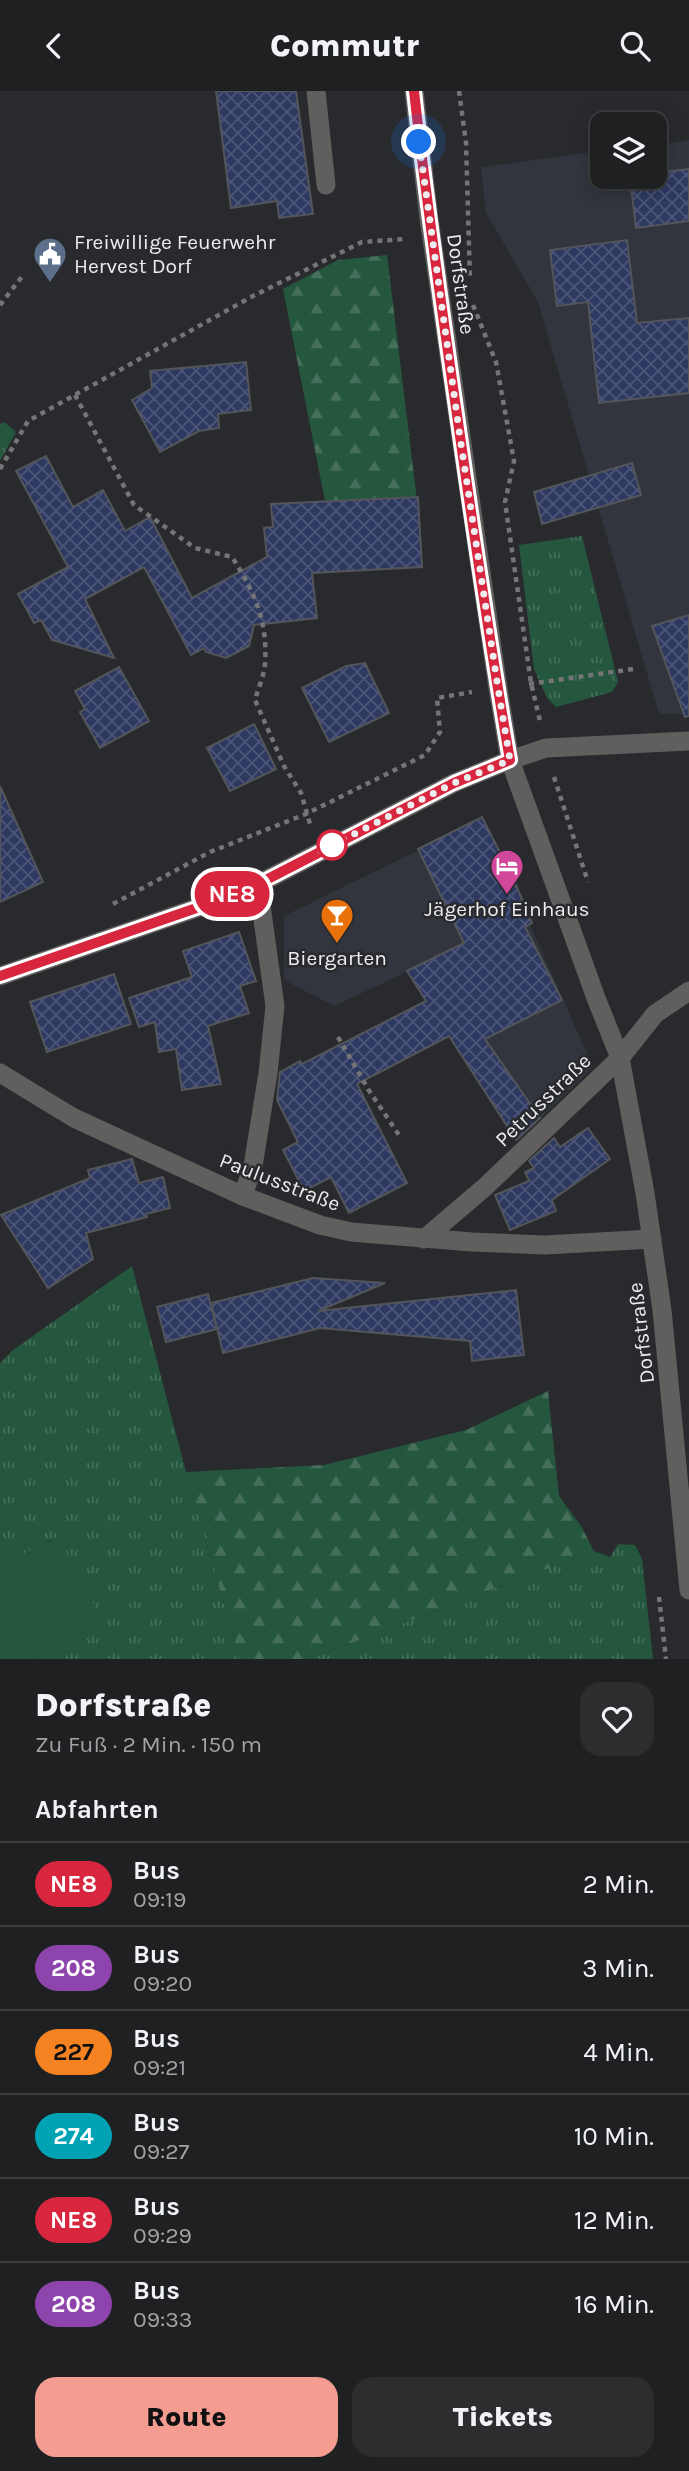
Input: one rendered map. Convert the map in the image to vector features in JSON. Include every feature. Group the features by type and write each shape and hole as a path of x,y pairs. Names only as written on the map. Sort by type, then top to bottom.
{"street":[{"path":"316,91 326,185"},
{"name":"Dorfstraße","path":"414,91 432,238 510,760 620,1058 652,1239 674,1421 689,1590"},
{"path":"0,976 211,903 258,884 454,783 510,760 546,748 689,741"},
{"path":"243,1196 253,1166 268,1073 275,1006 258,884"},
{"name":"Petrusstraße","path":"424,1239 485,1187 620,1058 655,1014 689,991"},
{"name":"Paulusstraße","path":"0,1073 74,1118 243,1196 320,1225 351,1232 424,1239 545,1245 652,1239"}],"path":[{"path":"460,91 466,143 470,285"},
{"path":"0,469 28,421 253,296 362,241 432,238"},
{"path":"0,305 24,274"},
{"path":"471,297 496,362 514,461 505,502 531,683 546,748"},
{"path":"75,395 134,505 195,548 232,557 253,589 264,625 265,666 255,700 284,766 301,793 306,814 321,851"},
{"path":"106,907 209,852 306,814 425,755 440,732 437,698 633,669"},
{"path":"338,1037 401,1138"}],"shaded area":[{"path":"689,140 689,714 659,714 538,302 486,213 481,167 590,153 590,189 667,189 667,143"},
{"path":"474,823 487,828 593,1067 517,1142 407,972 334,1006 284,980 284,916"}],"green space":[{"path":"387,255 417,500 326,506 283,289 338,260"},
{"path":"4,422 16,432 0,461 0,424"},
{"path":"582,536 618,682 612,692 556,707 547,698 534,669 519,545"},
{"path":"132,1266 186,1472 240,1659 33,1659 103,1623 58,1537 0,1566 0,1363 13,1350"},
{"path":"548,1391 559,1496 581,1526 594,1551 309,1659 240,1659 186,1472 324,1465 466,1430"},
{"path":"58,1537 103,1623 33,1659 0,1659 0,1566"},
{"path":"618,1544 635,1545 642,1559 653,1659 309,1659 594,1551 610,1557"}],"building":[{"path":"216,91 296,91 313,214 279,218 277,201 231,208"},
{"path":"689,169 689,221 636,228 631,189 667,189 667,172"},
{"path":"627,240 637,323 689,318 689,393 599,403 588,302 557,306 550,250"},
{"path":"246,362 251,410 218,414 219,428 199,431 160,452 132,400 152,388 150,371"},
{"path":"46,456 73,507 103,490 125,531 150,517 192,598 267,557 264,528 273,527 271,504 418,497 422,567 312,573 317,618 254,625 249,646 226,658 206,652 204,648 191,655 144,567 85,599 114,658 52,640 41,620 34,623 18,594 68,567 16,471"},
{"path":"632,463 641,495 542,524 534,492"},
{"path":"689,615 689,716 685,717 652,626"},
{"path":"365,663 389,713 329,742 302,688 346,666"},
{"path":"119,667 149,721 100,748 80,712 85,709 75,691"},
{"path":"254,724 276,769 230,791 207,748"},
{"path":"0,786 43,882 0,902"},
{"path":"482,817 532,923 525,927 562,1000 485,1039 540,1118 516,1140 449,1036 357,1084 407,1183 349,1213 331,1177 304,1191 283,1150 298,1142 277,1100 280,1072 300,1061 302,1064 426,1001 407,971 464,943 418,849"},
{"path":"239,932 256,981 240,986 249,1013 208,1026 221,1084 182,1090 176,1049 159,1052 155,1022 139,1027 129,998 192,977 183,951"},
{"path":"114,974 131,1024 47,1052 30,1002"},
{"path":"588,1128 610,1159 552,1200 556,1211 510,1230 495,1195 529,1181 525,1172 534,1168 529,1161 554,1138 560,1147"},
{"path":"132,1159 139,1183 163,1177 170,1208 86,1233 93,1259 48,1288 1,1215 90,1178 88,1170"},
{"path":"313,1278 385,1283 318,1311 516,1290 524,1355 472,1361 470,1341 320,1328 223,1353 211,1303"},
{"path":"208,1294 217,1329 166,1342 157,1307"}],"bus line":[{"name":"NE8","path":"0,976 211,903 258,884 454,783 510,760 460,437 414,91"}],"place":[{"name":"Freiwillige Feuerwehr Hervest Dorf","path":"50,284"},
{"name":"Jägerhof Einhaus","path":"507,896"},
{"name":"Biergarten","path":"337,945"}],"route":[{"path":"332,845 321,851 454,783 510,760 460,437 419,142"}]}
